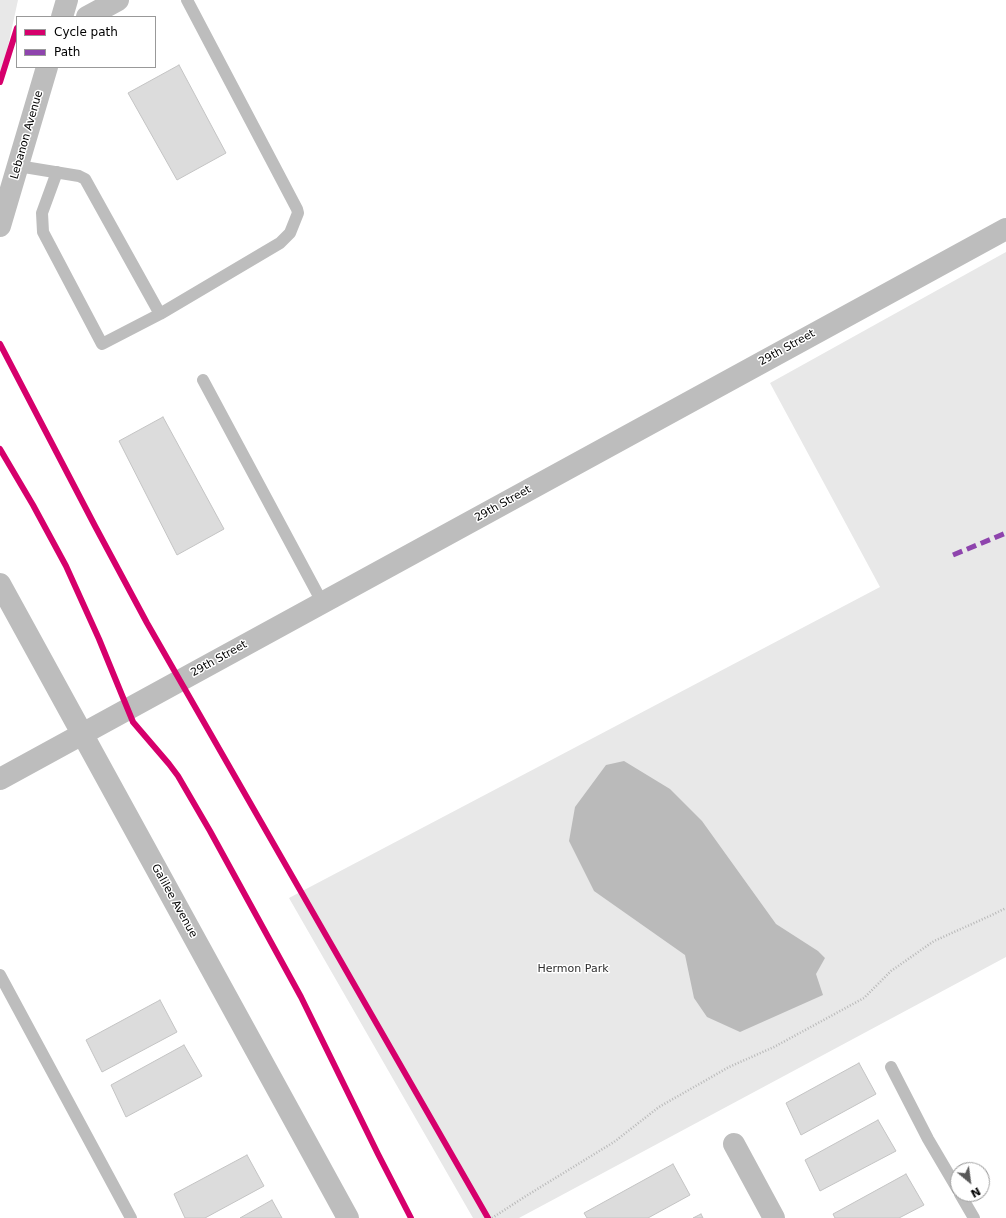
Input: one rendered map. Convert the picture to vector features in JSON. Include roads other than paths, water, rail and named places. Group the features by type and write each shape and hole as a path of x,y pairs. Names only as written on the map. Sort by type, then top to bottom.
{"street":[{"path":"62,16 67,0"},
{"path":"89,16 118,0"},
{"name":"Lebanon Avenue","path":"0,226 47,68"},
{"name":"29th Street","path":"0,779 1006,229"},
{"name":"Galilee Avenue","path":"0,584 348,1218"},
{"path":"734,1144 774,1218"}],"lane":[{"path":"58,172 42,213 43,232 102,344 160,314 280,243 290,233 298,213 297,209 187,0"},
{"path":"18,166 79,176 85,179 160,314"},
{"path":"203,380 322,602"},
{"path":"0,975 131,1218"},
{"path":"891,1067 928,1139 950,1176"},
{"path":"965,1202 974,1218"}],"park label":[{"name":"Hermon Park","path":"573,969"}]}
